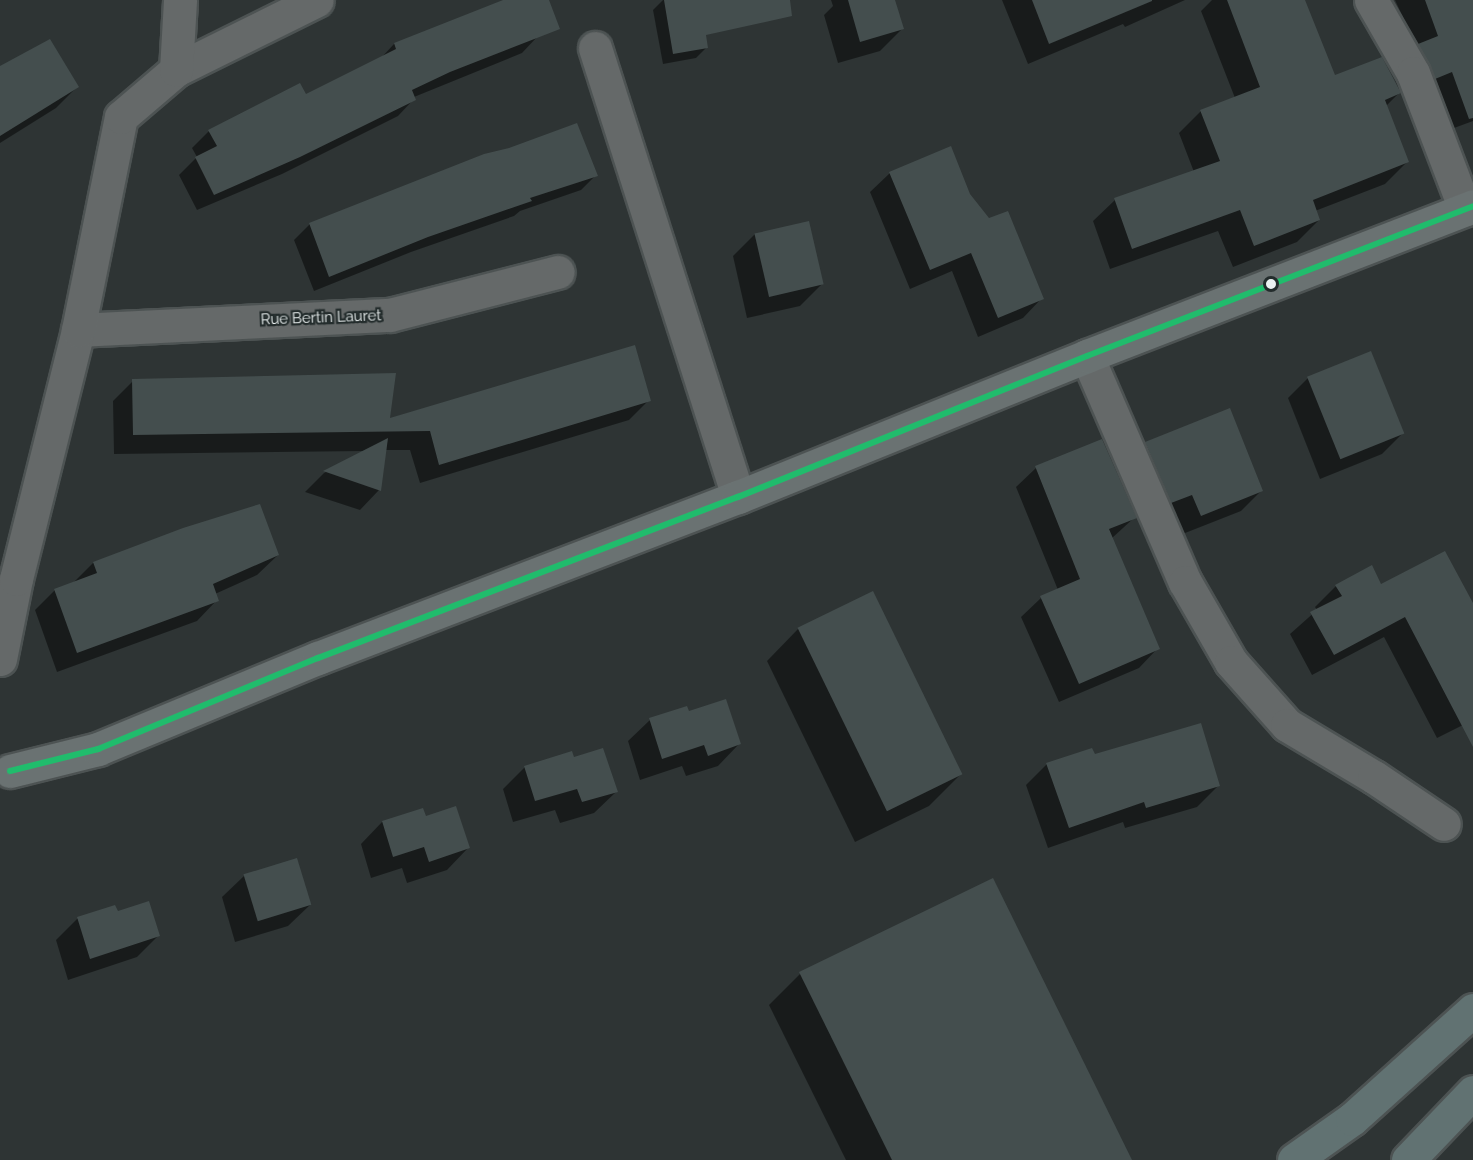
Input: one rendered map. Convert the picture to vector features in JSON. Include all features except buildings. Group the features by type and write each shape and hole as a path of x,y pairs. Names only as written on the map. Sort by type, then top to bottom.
{"highway":[{"path":"1294,1160 1353,1119 1473,1010"},
{"path":"1408,1160 1473,1092"}],"main road":[{"path":"3,768 98,749 318,658 738,497 1087,357 1469,208"}],"street":[{"path":"176,70 180,0"},
{"path":"0,659 16,579 78,330 122,117 176,70 317,0"},
{"path":"1371,0 1413,73 1469,208"},
{"path":"595,48 738,497"},
{"name":"Rue Bertin Lauret","path":"78,330 390,315 558,272"},
{"path":"1087,357 1185,582 1232,662 1287,725 1374,777 1444,824"}],"transit line":[{"path":"10,771 98,749 318,658 738,497 1087,356 1473,206"}]}
